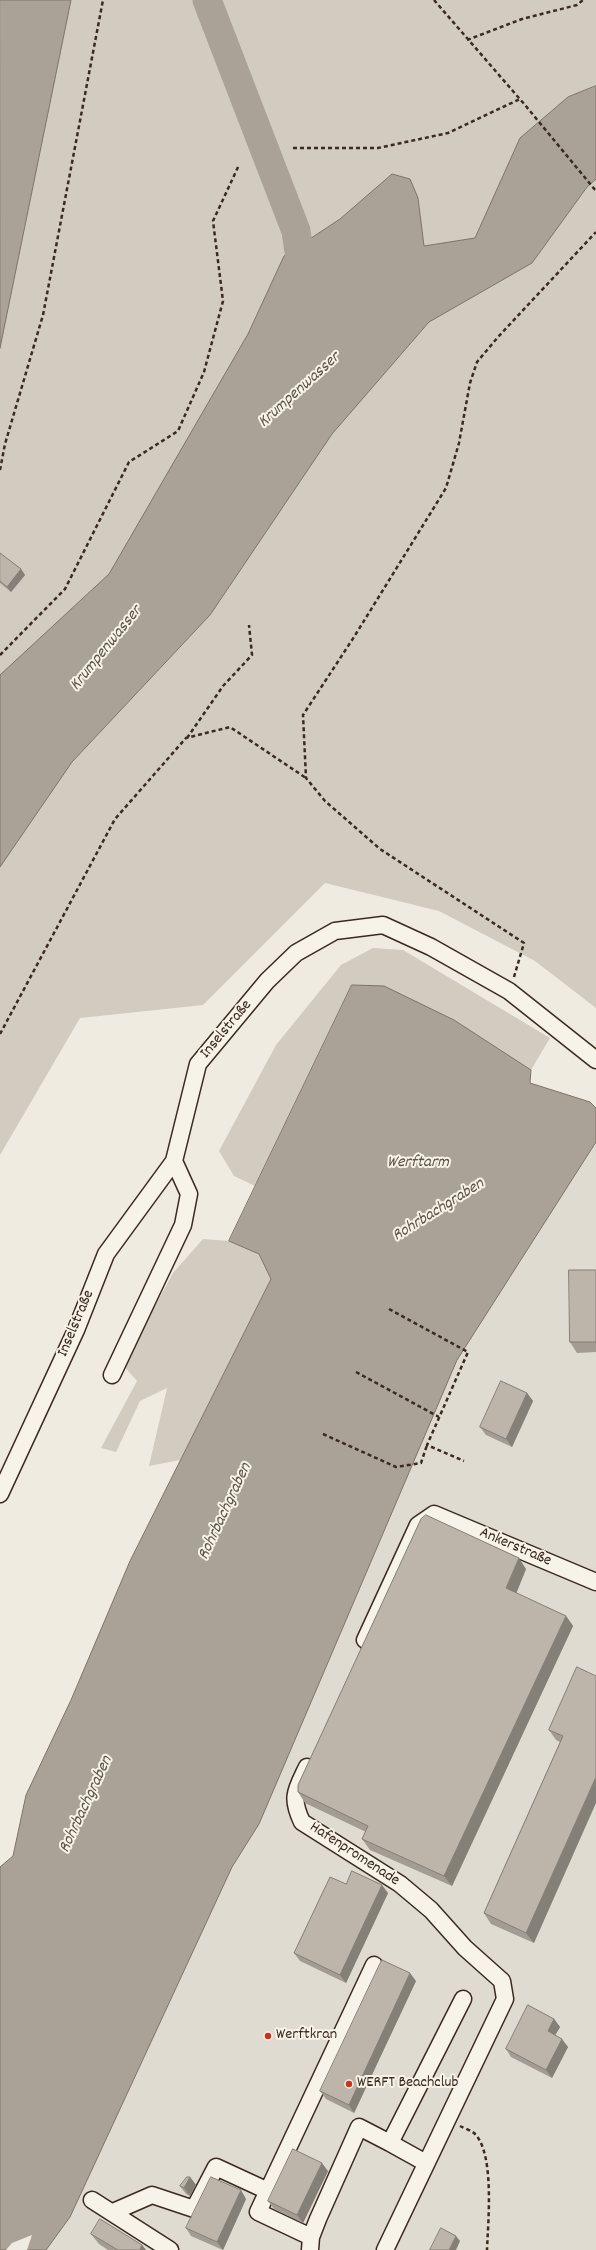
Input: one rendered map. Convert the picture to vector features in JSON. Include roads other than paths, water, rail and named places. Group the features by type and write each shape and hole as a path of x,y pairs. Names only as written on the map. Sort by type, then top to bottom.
{"lane":[{"name":"Inselstraße","path":"0,1494 76,1330 106,1254 174,1161 198,1064 267,981 296,953 335,931 383,925 431,947 509,991 596,1060"},
{"path":"112,1375 182,1225 189,1194 174,1161"},
{"name":"Ankerstraße","path":"358,1655 418,1525 434,1514 596,1582"},
{"name":"Hafenpromenade","path":"312,1756 296,1792 295,1807 302,1822 400,1884 432,1910 465,1948 502,1981 505,1999 426,2164"},
{"path":"374,1965 258,2212 311,2243 359,2127 426,2164 385,2250"},
{"path":"390,2143 463,2000"},
{"path":"113,2212 152,2195 194,2209 216,2167 268,2191"},
{"path":"92,2200 113,2212 168,2249"}],"water":[{"path":"0,0 71,0 0,348"},
{"name":"Krumpenwasser","path":"596,86 596,179 587,187 532,263 429,322 332,434 210,615 72,762 0,867 0,675 109,574 248,334 284,256 340,219 392,174 410,179 418,198 424,246 475,238 520,138 568,97"},
{"name":"Werftarm","path":"352,985 384,986 454,1020 531,1070 530,1083 590,1102 596,1108 596,1142 457,1360 259,1824 232,1867 70,2217 46,2250 0,2250 0,1867 13,1856 26,1795 71,1700 130,1561 271,1279 259,1254 229,1241"}],"waterway":[{"path":"207,0 296,231 304,286"}],"place":[{"name":"Werftkran","path":"268,2036"},
{"name":"WERFT Beachclub","path":"349,2084"}],"water label":[{"name":"Rohrbachgraben","path":"439,1211"},
{"name":"Rohrbachgraben","path":"226,1512"},
{"name":"Rohrbachgraben","path":"87,1805"}]}
